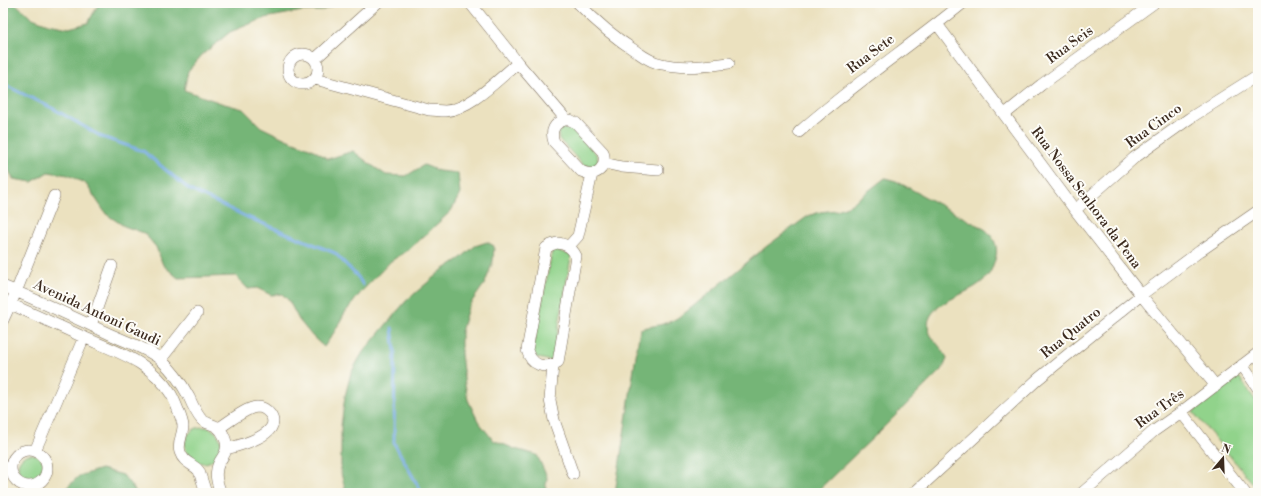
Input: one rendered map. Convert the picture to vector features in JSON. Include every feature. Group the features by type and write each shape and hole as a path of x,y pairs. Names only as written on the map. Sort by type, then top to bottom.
{"street":[{"path":"315,59 377,3"},
{"path":"470,3 565,120"},
{"path":"578,3 596,22 620,41 645,57 660,64 677,66 706,66 729,63"},
{"name":"Rua Sete","path":"799,132 829,106 963,3"},
{"name":"Rua Seis","path":"1005,114 1041,85 1154,3"},
{"name":"Rua Nossa Senhora da Pena","path":"937,24 1075,210 1216,386"},
{"path":"305,54 315,59 318,74 311,82 301,84 292,79 289,75 288,70 291,60 295,56 305,54"},
{"path":"315,79 429,110 445,111 459,108 473,100 518,63"},
{"name":"Rua Cinco","path":"1075,210 1134,158 1190,118 1258,74"},
{"path":"565,120 570,120 576,123 603,152 604,163 602,168 592,174 586,174 581,171 554,142 552,130 555,125 559,121 565,120"},
{"path":"604,163 622,167 658,170"},
{"path":"569,246 578,236 592,174"},
{"path":"3,320 7,303 16,292 54,196"},
{"name":"Rua Quatro","path":"914,493 1038,379 1142,295 1200,251 1258,211"},
{"path":"558,243 569,246 574,251 576,256 558,362 547,366 536,364 532,360 527,350 546,248 558,243"},
{"path":"91,325 112,266"},
{"name":"Avenida Antoni Gaudi","path":"3,286 146,350 161,359 172,371 201,419 219,428"},
{"name":"Avenida Antoni Gaudi","path":"7,303 137,360 160,380 172,394 184,424 179,445 180,453 184,460 197,468 199,471 206,493"},
{"path":"161,359 197,314"},
{"path":"35,451 84,337"},
{"name":"Rua Três","path":"1082,493 1154,432 1258,353"},
{"path":"553,364 550,400 554,420 573,474"},
{"path":"1242,365 1258,388"},
{"path":"221,493 216,478 219,463 224,457 226,442 224,434 219,428 256,407 265,409 271,415 271,426 262,436 255,440 226,449"},
{"path":"1181,412 1245,493"},
{"path":"30,450 35,451 40,454 46,463 46,474 34,485 23,484 18,481 12,472 8,460 20,452 30,450"}],"green space":[{"path":"3,3 15,3 30,17 48,24 69,28 88,23 99,3 339,3 321,11 302,11 265,18 230,32 202,55 188,71 184,90 243,109 261,127 312,149 328,159 353,151 386,175 406,176 424,165 439,171 458,173 460,194 451,211 407,251 391,261 362,291 344,314 324,347 313,337 299,320 289,301 282,294 271,295 257,288 248,289 236,276 178,278 163,265 156,247 144,233 124,226 106,214 86,184 68,175 48,172 32,182 13,179 3,154"},
{"path":"565,126 572,127 597,155 598,161 594,167 591,168 584,166 559,139 558,132"},
{"path":"885,178 896,181 986,230 992,237 996,247 997,251 995,260 990,272 983,281 944,303 930,316 928,325 930,334 947,359 943,368 815,493 615,493 640,329 663,324 677,318 767,246 808,216 820,212 837,210 850,205"},
{"path":"487,242 494,246 493,261 485,283 468,307 461,332 461,354 468,400 478,421 493,440 515,449 537,455 547,477 545,493 346,493 341,473 341,426 345,396 351,373 363,352 406,301 441,271 461,258 475,246"},
{"path":"554,250 571,255 571,257 553,358 551,361 534,357 532,354 552,252"},
{"path":"1239,377 1258,404 1258,485 1256,487 1193,412"},
{"path":"206,427 216,432 220,438 220,452 216,458 210,462 200,463 190,458 186,452 185,442 190,432 196,428"},
{"path":"31,454 40,458 44,467 40,476 31,480 22,476 18,467 22,458"},
{"path":"101,469 123,475 137,493 61,493 79,476"}],"waterway":[{"path":"3,82 9,87 54,109 102,137 143,151 190,190 247,217 335,253 358,277 363,285"},
{"path":"392,328 395,351 394,443 422,493"}]}
